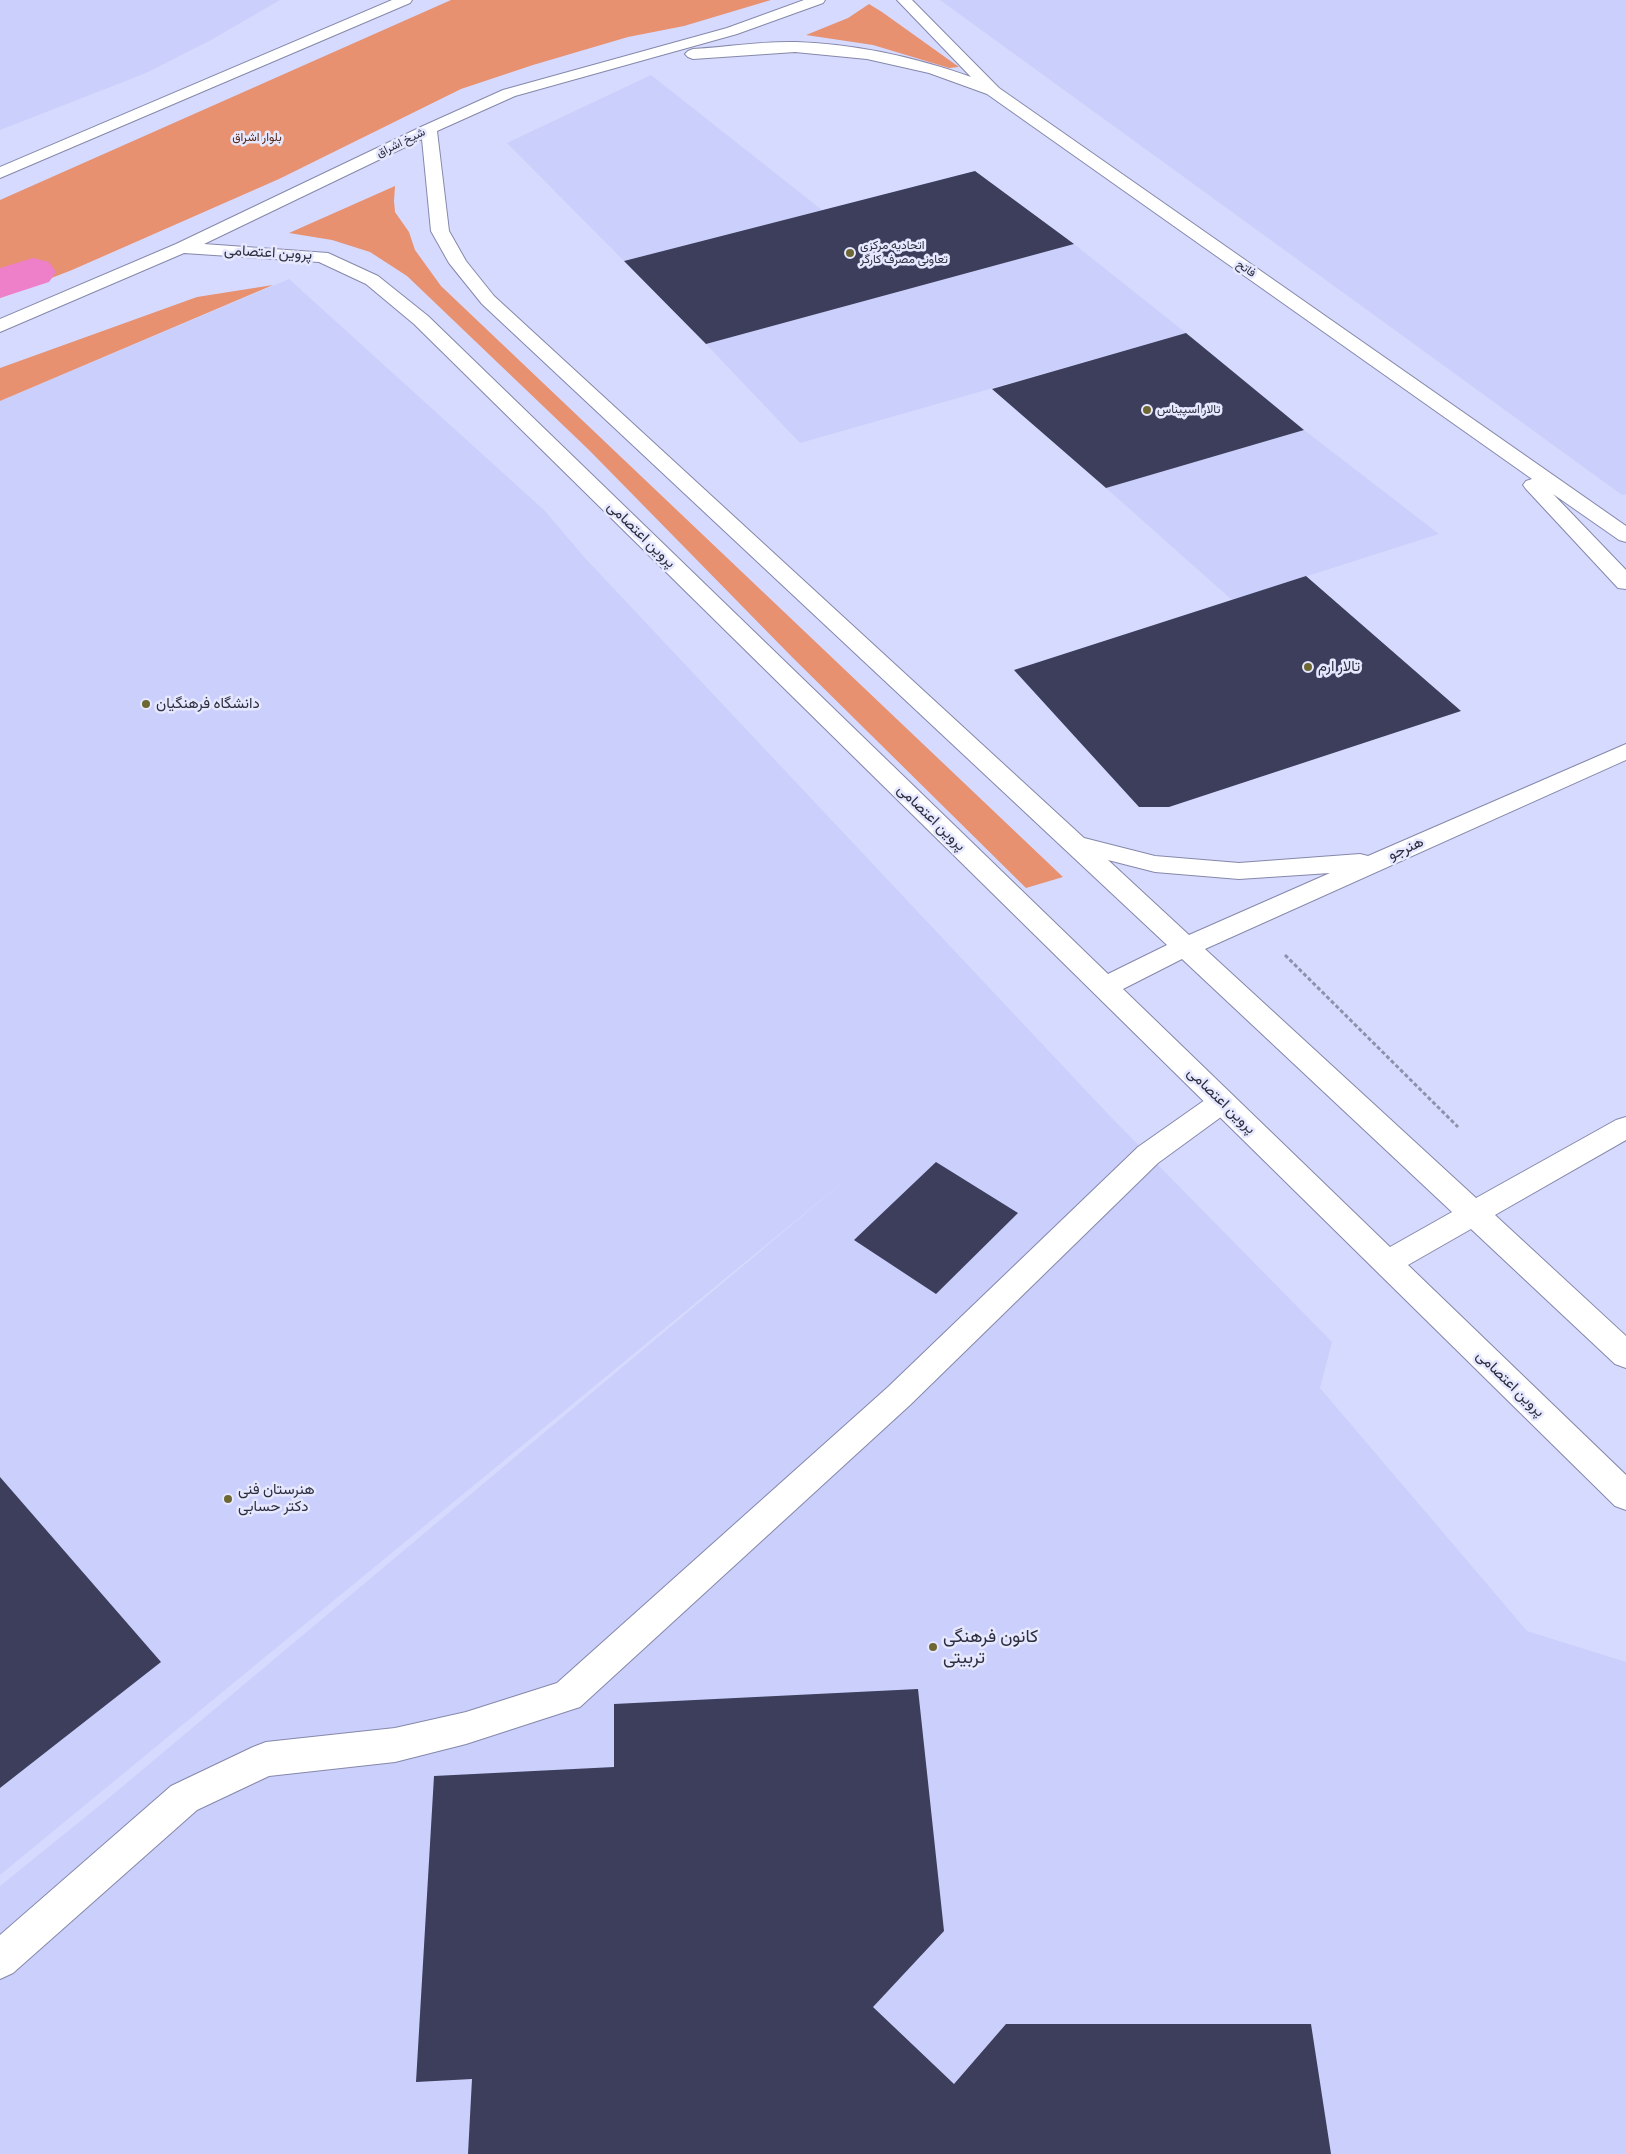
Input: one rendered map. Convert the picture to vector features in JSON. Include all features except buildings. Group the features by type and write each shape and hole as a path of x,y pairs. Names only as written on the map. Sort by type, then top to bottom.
{"main road":[{"path":"367,17 382,0"},
{"path":"0,173 405,0"},
{"name":"شیخ اشراق","path":"0,326 182,248 429,129 509,94 732,31 818,0"},
{"path":"904,0 993,91"},
{"path":"642,57 795,47 867,54 934,69 993,91"},
{"name":"فاتح","path":"993,91 1500,448"},
{"path":"429,129 440,231 458,263 488,300 1626,1355"},
{"name":"پروین اعتصامی","path":"182,248 322,256 372,280 414,314 1626,1496"},
{"path":"1500,448 1626,536"},
{"path":"1500,448 1626,583"},
{"name":"هنرجو","path":"1104,987 1185,947 1626,751"},
{"path":"1073,843 1155,864 1239,870 1379,861"},
{"path":"0,1960 184,1798 266,1759 396,1745 466,1728 568,1696 899,1396 1148,1155 1222,1102"},
{"path":"1386,1263 1626,1127"}],"path":[{"path":"1249,919 1518,1187"}],"shaded area":[{"path":"0,0 280,0 211,40 146,73 0,130"},
{"path":"940,0 1626,0 1626,494 1622,495"},
{"path":"651,75 822,210 624,261 507,143"},
{"path":"1074,244 1186,333 800,443 706,344"},
{"path":"289,279 545,511 585,558 1108,1114 1332,1342 1320,1388 1527,1631 1626,1662 1626,2154 0,2154 0,1886 104,1802 856,1171 0,1875 0,401"},
{"path":"1304,430 1439,534 1232,600 1106,488"}],"green space":[{"name":"بلوار اشراق","path":"451,0 771,0 684,26 628,37 533,65 461,89 279,179 72,270 0,298 0,200"},
{"path":"869,4 959,67 949,68 873,45 806,35 848,18"},
{"path":"395,186 395,212 409,232 415,250 441,286 1063,877 1026,888 792,657 589,450 407,276 370,252 332,240 289,233"},
{"path":"273,285 0,401 0,368 197,297"}],"waterway":[{"path":"0,284 33,272"}],"place":[{"name":"اتحادیه مرکزی تعاونی مصرف کارگر","path":"850,253"},
{"name":"تالار اسپیناس","path":"1147,410"},
{"name":"تالار ارم","path":"1308,667"},
{"name":"دانشگاه فرهنگیان","path":"146,704"},
{"name":"هنرستان فنی دکتر حسابی","path":"228,1499"},
{"name":"کانون فرهنگی تربیتی","path":"933,1647"}]}
